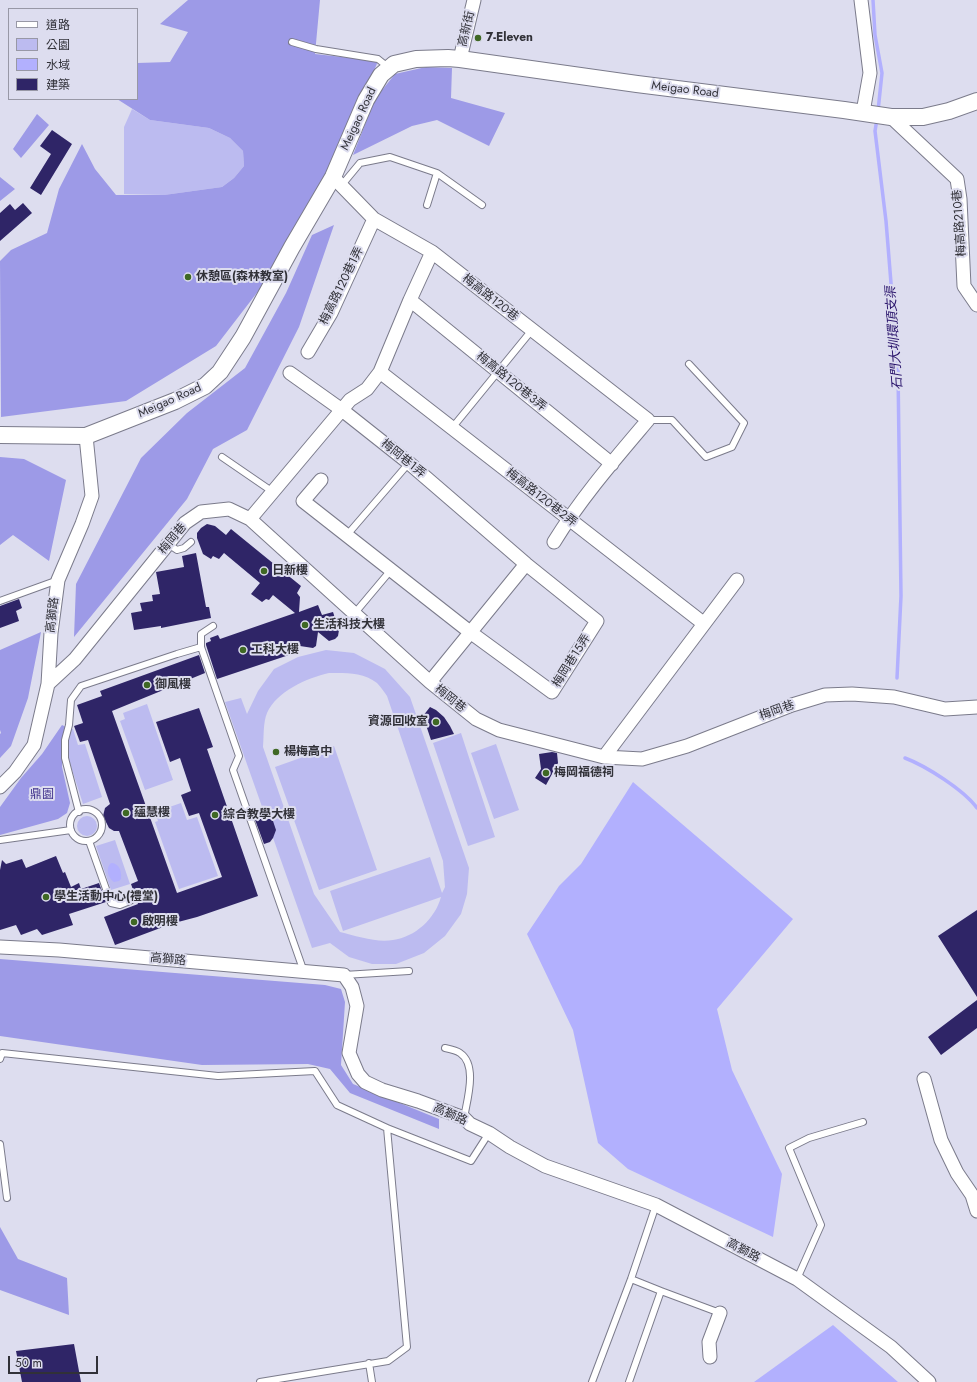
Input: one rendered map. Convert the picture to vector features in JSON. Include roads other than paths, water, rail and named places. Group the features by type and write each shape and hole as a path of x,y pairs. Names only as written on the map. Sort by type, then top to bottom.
{"street":[{"name":"高新街","path":"460,59 474,0"},
{"path":"861,0 870,73 878,115"},
{"name":"Meigao Road","path":"0,435 86,436 175,402 205,386 220,372 243,337 292,247 337,181 366,100 381,75 394,64 416,59 460,59 637,84 878,115 923,117 949,111 977,101"},
{"name":"梅高路210巷","path":"878,115 957,179 960,198 964,286 977,305"},
{"name":"梅高路120巷","path":"337,181 374,219 432,252 648,420"},
{"name":"梅高路120巷1弄","path":"308,352 331,313 374,219"},
{"path":"250,519 350,400 367,389 380,372 432,252"},
{"name":"梅高路120巷3弄","path":"410,300 612,464"},
{"name":"梅高路120巷2弄","path":"380,372 703,624"},
{"name":"梅岡巷1弄","path":"290,373 342,410 409,463 462,510"},
{"path":"554,542 568,519 648,420"},
{"name":"高獅路","path":"0,787 15,772 34,745 48,684 51,633 58,580 82,524 92,496 86,436"},
{"name":"梅岡巷15弄","path":"321,480 303,501 470,632 552,692 597,621 462,510"},
{"name":"梅岡巷","path":"48,684 75,659 185,523 201,512 230,509 250,519 430,682 476,719 499,730 604,757 642,759 687,746 792,705 825,696 852,694 894,697 945,709 977,708"},
{"path":"430,682 526,564"},
{"path":"604,757 737,580"},
{"name":"高獅路","path":"0,948 59,950 344,975 352,987 357,1006 350,1053 358,1074 365,1082 382,1090 418,1101 464,1118 470,1124 489,1133 510,1147 545,1166 656,1205 797,1279 891,1347 929,1382"},
{"path":"924,1079 941,1140 957,1173 972,1195 977,1211"},
{"path":"710,1358 709,1342 720,1313"}],"lane":[{"path":"292,42 316,49 378,59 389,68"},
{"path":"337,181 360,163 390,157 437,173 482,205"},
{"path":"427,205 437,173"},
{"path":"452,428 532,330"},
{"path":"648,420 672,420 706,457 732,447 744,423 689,364"},
{"path":"222,457 273,492"},
{"path":"347,535 409,463"},
{"path":"168,544 177,550 184,548 191,542"},
{"path":"354,614 391,570"},
{"path":"0,601 58,580"},
{"path":"213,626 202,634 201,647 239,756 233,770 304,972"},
{"path":"79,812 65,758 65,740 69,725 71,700 81,686 201,647"},
{"path":"84,810 93,811 100,818 102,823 102,828 98,837 89,841 76,838 71,830 71,822 73,818 79,812 84,810"},
{"path":"0,840 71,830"},
{"path":"89,841 111,903 120,906 130,901"},
{"path":"344,975 409,970"},
{"path":"445,1048 461,1053 470,1067 470,1085 464,1118"},
{"path":"0,1059 2,1053 218,1076 315,1072 337,1105 387,1128 471,1161 489,1133"},
{"path":"797,1279 821,1225 789,1148 809,1138 863,1122"},
{"path":"260,1382 388,1361 407,1347 387,1128"},
{"path":"0,1144 7,1198"},
{"path":"592,1382 631,1279 656,1205"},
{"path":"631,1279 720,1313"},
{"path":"629,1382 661,1291"},
{"path":"369,1364 372,1382"}],"water":[{"path":"633,782 793,919 717,1009 732,1070 782,1174 773,1237 628,1169 598,1143 573,1030 527,934 559,886 581,864"},
{"path":"111,863 116,864 120,870 121,879 119,881 114,882 109,876 108,868"},
{"path":"833,1325 898,1382 754,1382"}],"waterway":[{"name":"石門大圳環頂支渠","path":"873,0 875,35 882,73 878,111"},
{"name":"石門大圳環頂支渠","path":"877,119 875,131 886,221 898,370 901,596 897,678"},
{"name":"石門大圳環頂支渠","path":"905,758 944,779 954,786 977,808"}],"place":[{"name":"7-Eleven","path":"478,38"},
{"name":"休憩區(森林教室)","path":"188,277"},
{"name":"日新樓","path":"264,571"},
{"name":"生活科技大樓","path":"305,625"},
{"name":"工科大樓","path":"243,650"},
{"name":"御風樓","path":"147,685"},
{"name":"資源回收室","path":"436,722"},
{"name":"楊梅高中","path":"276,752"},
{"name":"梅岡福德祠","path":"546,773"},
{"name":"蘊慧樓","path":"126,813"},
{"name":"綜合教學大樓","path":"215,815"},
{"name":"學生活動中心(禮堂)","path":"46,897"},
{"name":"啟明樓","path":"134,922"}],"park label":[{"name":"鼎園","path":"42,795"}]}
